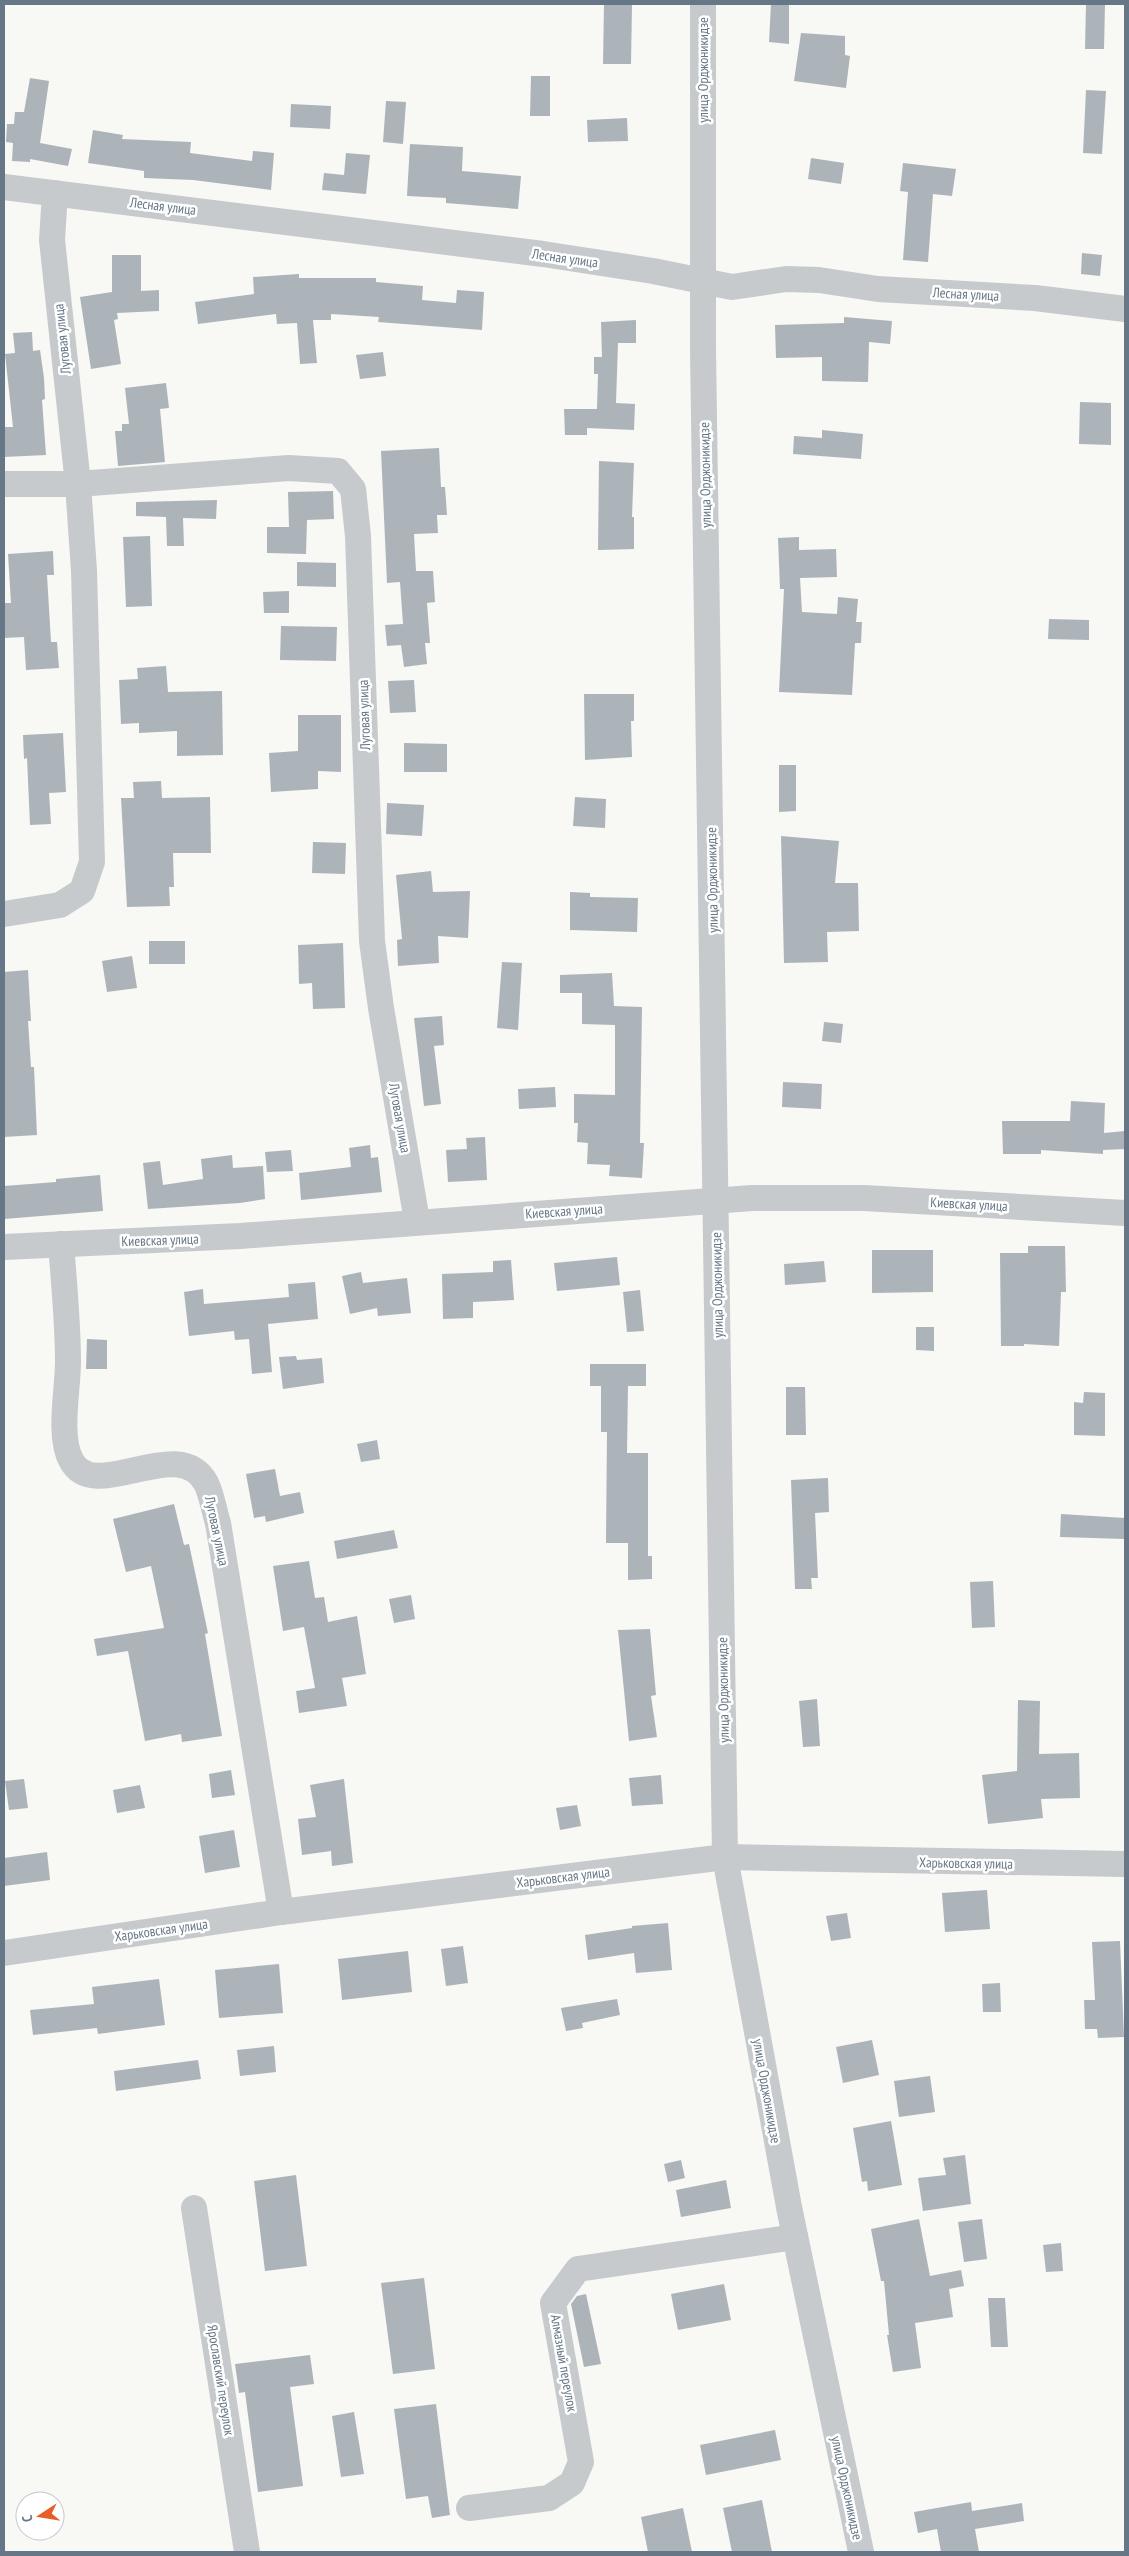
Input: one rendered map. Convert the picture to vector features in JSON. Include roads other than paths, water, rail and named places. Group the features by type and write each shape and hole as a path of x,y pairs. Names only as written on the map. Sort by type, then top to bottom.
{"street":[{"name":"улица Орджоникидзе","path":"703,4 703,280 725,1857 795,2237 861,2552"},
{"name":"Лесная улица","path":"4,187 542,254 703,280 732,287 786,279 819,280 878,289 1035,298 1125,309"},
{"name":"Луговая улица","path":"4,914 60,905 82,891 92,862 84,571 78,484 52,240 55,193"},
{"name":"Луговая улица","path":"4,484 78,484 289,468 338,471 353,489 358,536 372,940 381,1008 417,1221"},
{"name":"Киевская улица","path":"4,1247 240,1236 417,1221 716,1200 808,1197 864,1198 1125,1213"},
{"name":"Луговая улица","path":"61,1244 68,1361 65,1440 72,1462 82,1472 96,1476 174,1463 190,1468 206,1482 218,1524 280,1912"},
{"name":"Харьковская улица","path":"4,1953 280,1912 725,1857 1125,1864"},
{"name":"Ярославский переулок","path":"194,2208 247,2552"},
{"name":"Алмазный переулок","path":"469,2508 549,2498 572,2483 581,2462 553,2303 578,2269 795,2237"}]}
